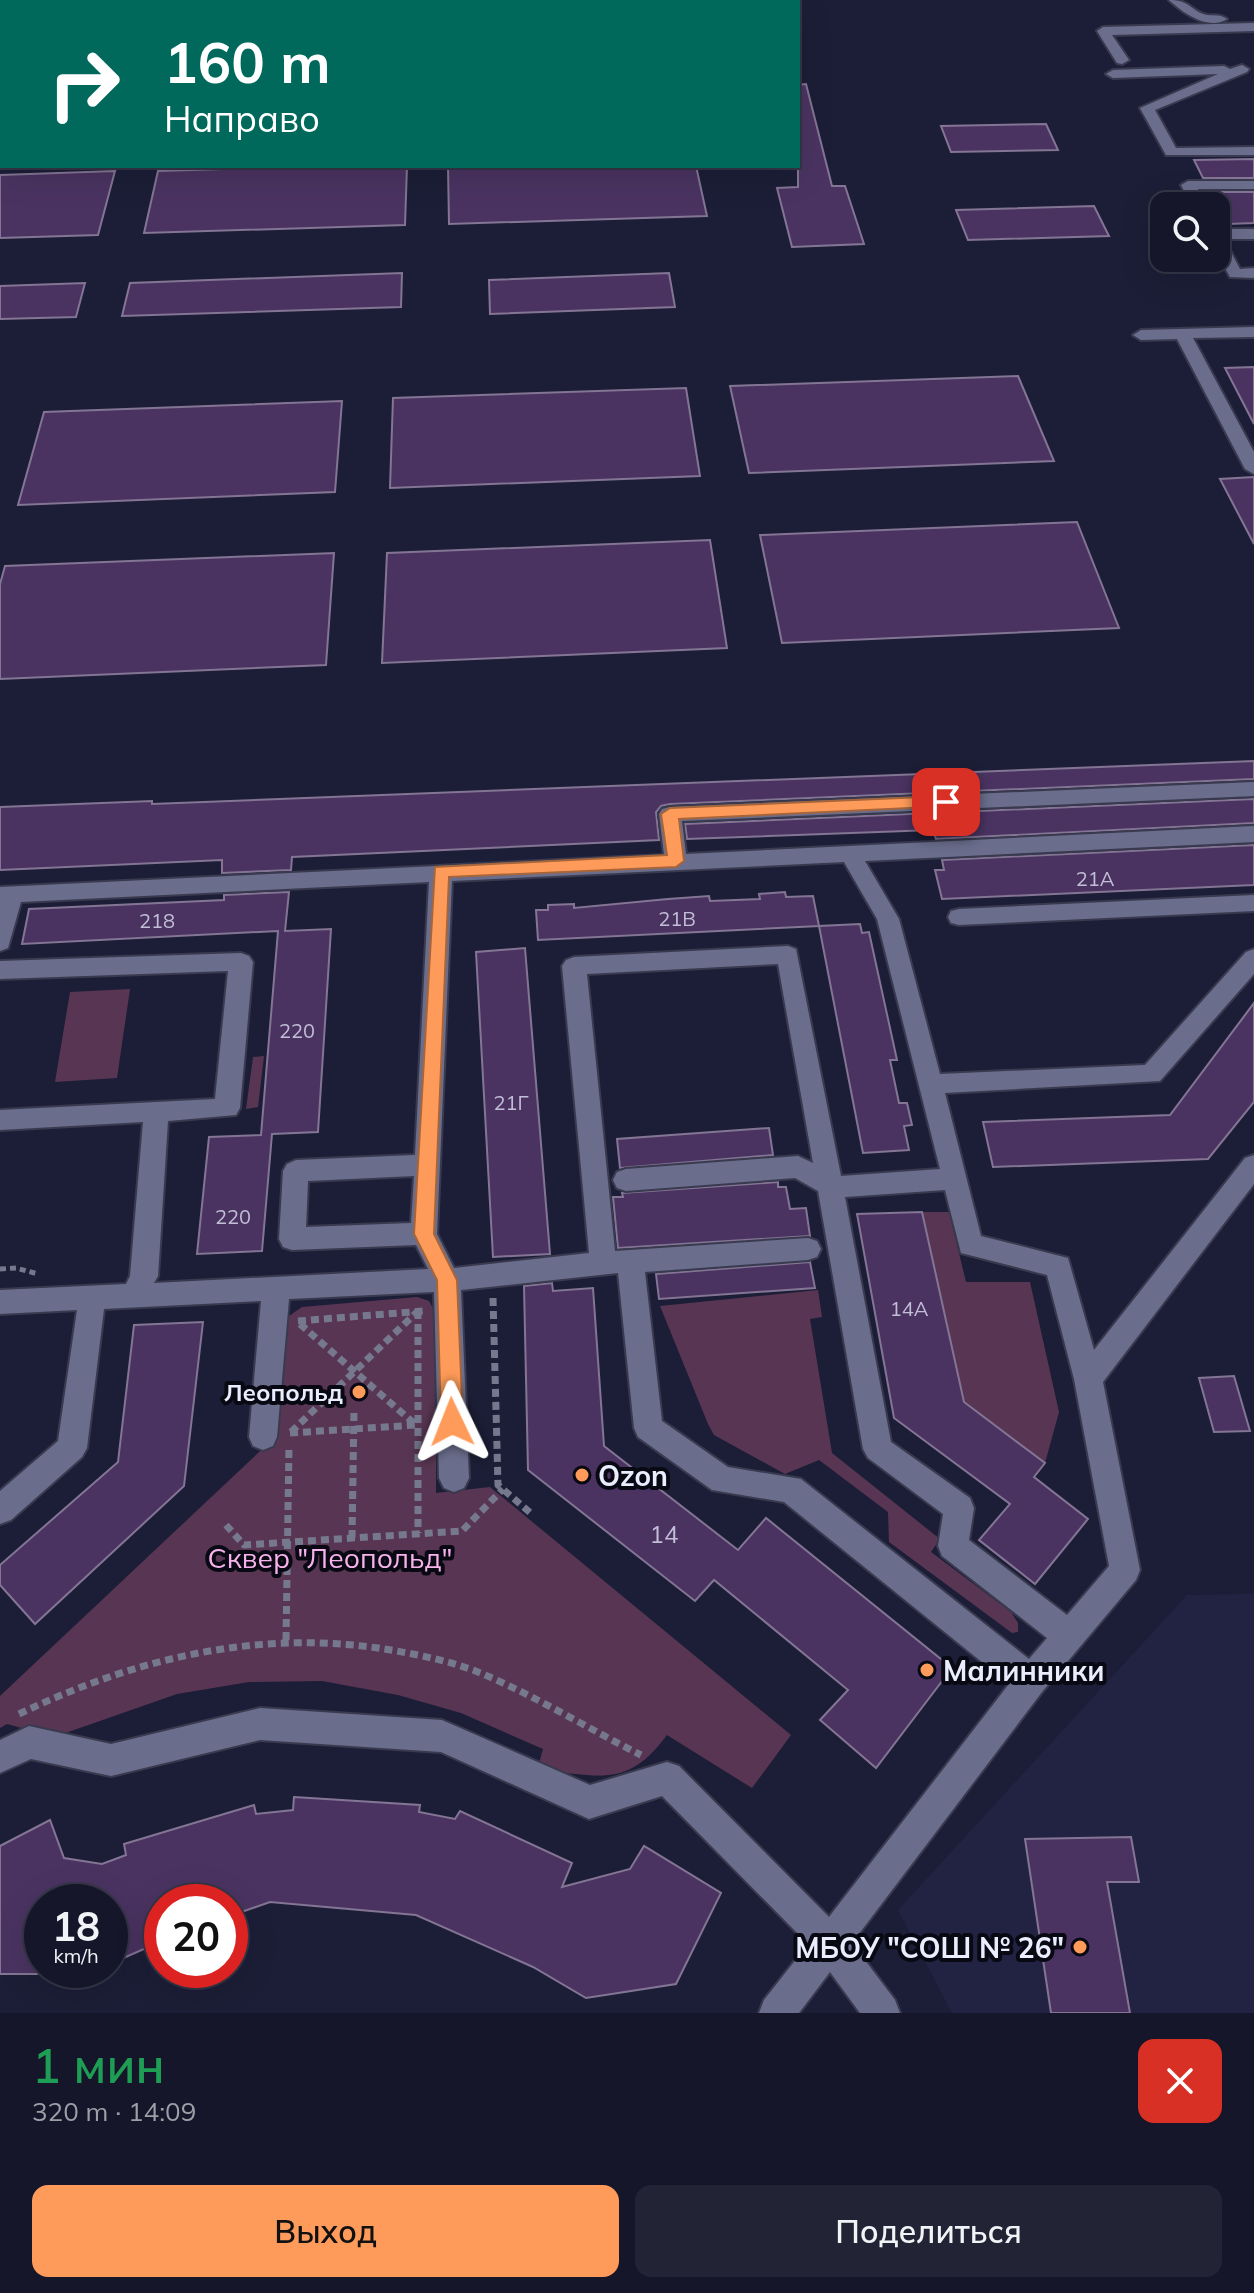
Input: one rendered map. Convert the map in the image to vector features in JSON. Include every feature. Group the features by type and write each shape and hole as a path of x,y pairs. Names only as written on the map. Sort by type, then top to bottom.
{"street":[{"path":"1175,0 1202,18 1251,24"},
{"path":"1224,7 1251,24"},
{"path":"1122,60 1103,31 1251,24"},
{"path":"1113,74 1248,68"},
{"path":"1248,68 1147,108 1171,152 1254,151"},
{"path":"1192,192 1188,185 1254,185"},
{"path":"1230,235 1254,234"},
{"path":"1230,264 1235,274 1254,273"},
{"path":"1141,335 1254,332"},
{"path":"1183,334 1254,469"},
{"path":"676,861 670,814 1254,789"},
{"path":"0,942 6,894 1254,834"},
{"path":"777,2013 1031,1681 1125,1570 1088,1379 1058,1266 970,1245 888,919 849,852"},
{"path":"441,872 424,1234 447,1280 454,1478"},
{"path":"959,917 1254,903"},
{"path":"1031,1681 791,1489 722,1480 648,1428 617,1262 574,966 788,955 833,1187 878,1449 959,1508 953,1546 1069,1636"},
{"path":"930,1084 1151,1074 1254,958"},
{"path":"0,970 241,962 227,1108 0,1120"},
{"path":"134,1296 144,1276 156,1112"},
{"path":"424,1234 292,1239 296,1171 428,1165"},
{"path":"1088,1379 1254,1165"},
{"path":"626,1180 798,1167 833,1187 955,1179"},
{"path":"0,1302 276,1286 447,1280 617,1262 808,1249"},
{"path":"276,1286 288,1327 276,1435"},
{"path":"0,1510 72,1448 92,1298"},
{"path":"0,1757 29,1742 111,1760 260,1724 442,1736 589,1802 667,1778 830,1942 882,2013"}],"path":[{"path":"493,1289 498,1485 533,1515"},
{"path":"288,1327 448,1309"},
{"path":"276,1435 354,1371 418,1311"},
{"path":"418,1311 418,1533"},
{"path":"288,1327 354,1371 417,1425"},
{"path":"352,1538 354,1408"},
{"path":"286,1640 288,1542 276,1435 290,1417"},
{"path":"276,1435 417,1425"},
{"path":"226,1525 244,1545 462,1531 503,1489"},
{"path":"11,1718 58,1693 163,1658 286,1640 355,1643 432,1658 482,1674 641,1755"}],"shaded area":[{"path":"1254,1594 1254,2013 952,2013 898,1910 1187,1595"}],"green space":[{"path":"130,989 117,1078 55,1082 70,992"},
{"path":"264,1056 258,1107 246,1109 253,1057"},
{"path":"922,1212 949,1212 966,1282 1030,1282 1059,1412 1045,1463 964,1402"},
{"path":"818,1290 822,1317 810,1319 832,1453 940,1539 931,1552 1011,1612 1018,1623 1018,1632 1012,1633 889,1542 888,1512 819,1460 785,1474 714,1435 660,1306"},
{"name":"Сквер \"Леопольд\"","path":"417,1297 429,1301 436,1314 436,1493 490,1487 791,1735 752,1788 667,1735 653,1752 627,1771 599,1776 546,1771 538,1767 543,1749 461,1713 398,1695 322,1681 249,1682 177,1694 54,1737 7,1724 0,1728 0,1696 274,1438 282,1330 289,1316 302,1307"}],"building":[{"path":"806,84 832,186 845,186 864,244 792,247 777,188 798,187 800,85"},
{"path":"1046,124 1058,150 951,152 941,126"},
{"path":"1254,159 1254,178 1203,178 1194,160"},
{"path":"407,168 405,225 144,233 158,171"},
{"path":"448,168 696,168 707,216 449,224"},
{"path":"115,171 98,235 0,238 0,175"},
{"path":"1230,192 1254,192 1254,223 1230,224"},
{"path":"1094,206 1109,236 968,240 956,210"},
{"path":"402,273 401,307 122,316 130,283"},
{"path":"669,273 675,307 490,314 489,280"},
{"path":"85,283 76,317 0,319 0,286"},
{"path":"1254,367 1254,424 1225,368"},
{"path":"1018,376 1054,461 749,473 730,386"},
{"path":"686,388 700,476 390,488 393,398"},
{"path":"342,401 335,492 18,505 44,412"},
{"path":"1254,477 1254,544 1220,479"},
{"path":"1077,522 1119,628 782,643 760,535"},
{"path":"710,540 727,648 382,663 387,553"},
{"path":"334,553 326,665 0,679 0,584 5,566"},
{"path":"1254,761 1254,779 670,804 661,806 656,812 659,840 292,857 291,870 222,873 222,860 0,870 0,807 152,801 152,804"},
{"path":"1254,799 1254,823 936,839 933,830 687,839 685,824"},
{"path":"1254,845 1254,885 942,899 935,870 944,870 942,860"},
{"path":"289,892 285,931 331,929 318,1132 272,1134 262,1251 197,1254 209,1137 261,1135 278,931 22,944 29,909 224,900 224,895"},
{"path":"785,892 786,897 813,896 819,926 538,940 536,910 548,910 548,905 574,904 574,908 709,896 710,901 760,899 759,894"},
{"path":"860,924 862,933 869,932 897,1060 890,1060 899,1103 907,1103 912,1125 904,1126 909,1150 863,1153 819,926"},
{"path":"525,948 550,1254 493,1257 476,952"},
{"path":"1254,1003 1254,1102 1208,1159 993,1167 983,1122 1170,1115"},
{"path":"769,1128 773,1155 620,1168 617,1139"},
{"path":"778,1182 778,1187 786,1187 790,1209 806,1208 810,1236 618,1248 613,1197 623,1197 622,1193"},
{"path":"922,1212 964,1402 1045,1463 1034,1477 1088,1519 1035,1584 979,1540 1010,1504 894,1418 857,1214"},
{"path":"810,1262 815,1288 659,1299 656,1274"},
{"path":"552,1283 553,1291 593,1288 604,1446 738,1550 766,1518 952,1668 876,1768 820,1720 848,1690 714,1580 695,1601 528,1470 524,1286"},
{"path":"203,1322 184,1486 35,1624 0,1585 0,1565 118,1462 134,1325"},
{"path":"1234,1376 1250,1431 1214,1432 1199,1378"},
{"path":"294,1797 420,1805 419,1812 455,1819 460,1811 572,1863 562,1887 630,1869 644,1846 721,1893 676,1984 586,1998 533,1967 416,1915 270,1902 248,1910 248,1884 144,1884 144,1949 128,1956 128,1884 24,1884 24,1974 0,1974 0,1846 50,1820 64,1858 102,1864 126,1855 124,1844 254,1805 256,1814 293,1810"},
{"name":"МБОУ \"СОШ № 26\"","path":"1131,1837 1139,1882 1107,1882 1130,2013 1051,2013 1025,1839"}],"place":[{"name":"Леопольд","path":"359,1392"},
{"name":"Ozon","path":"582,1475"},
{"name":"Малинники","path":"927,1670"},
{"name":"МБОУ \"СОШ № 26\"","path":"1080,1947"}],"route":[{"path":"452,1422 447,1280 424,1234 441,872 676,861 670,814 946,802"}]}
